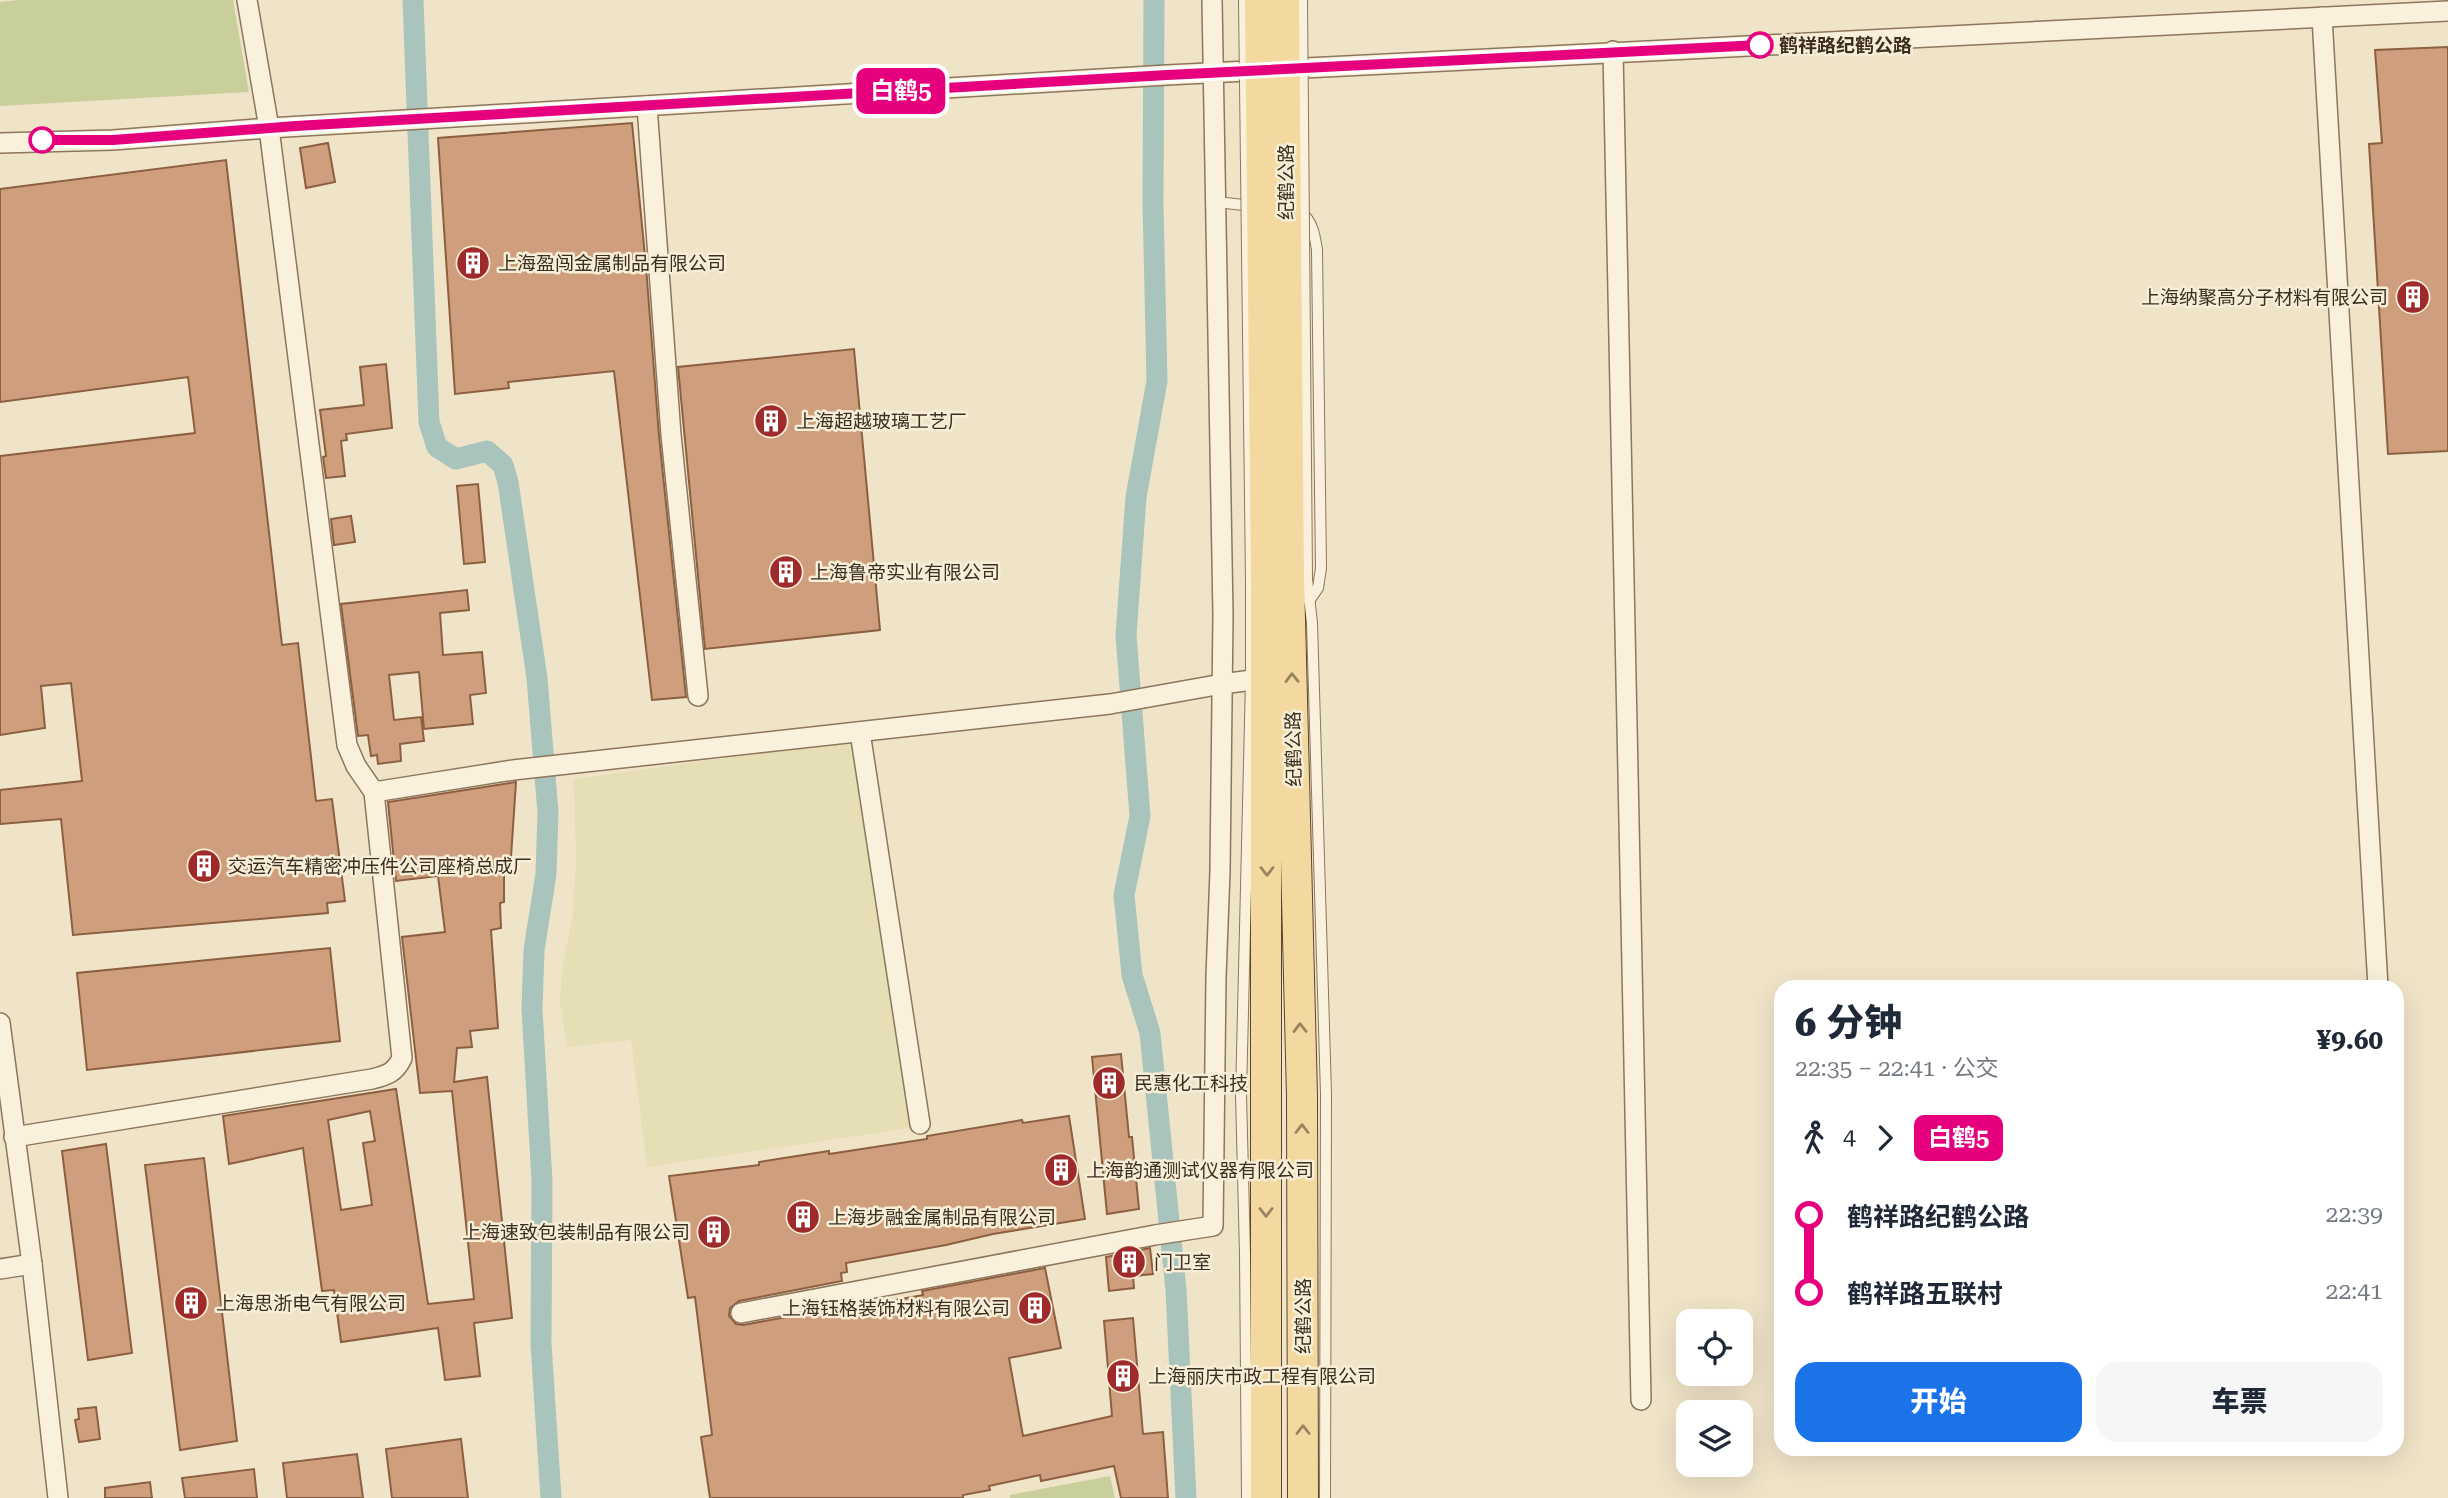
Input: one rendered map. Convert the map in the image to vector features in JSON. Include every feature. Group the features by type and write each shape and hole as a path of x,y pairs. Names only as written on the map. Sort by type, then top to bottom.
{"main road":[{"name":"纪鹤公路","path":"1260,0 1284,585 1314,1095 1303,1498"},
{"name":"纪鹤公路","path":"1266,1498 1253,1094 1259,679 1284,585 1284,0"}],"street":[{"path":"14,1138 372,1079 390,1074 398,1067 402,1058 374,792 356,766 347,745 269,128 247,0"},
{"path":"741,1313 1213,1226 1223,615 1212,0"},
{"path":"0,143 113,140 269,128 1167,75 2448,11"},
{"path":"2322,18 2378,980"},
{"path":"1613,51 1641,1400"},
{"path":"647,106 671,435 698,696"},
{"path":"374,792 513,770 1110,704 1259,679"},
{"path":"860,732 920,1124"},
{"path":"0,1023 32,1264 58,1498"},
{"path":"0,1269 32,1264"}],"lane":[{"path":"1244,0 1284,585"},
{"path":"1284,585 1302,0"},
{"path":"1216,202 1297,209 1306,217 1314,232 1317,250 1321,568 1318,587 1284,585"},
{"path":"1247,1498 1245,1255 1253,1094"},
{"path":"1314,1095 1325,1498"}],"shaded area":[{"path":"855,740 920,1124 910,1128 647,1167 631,1040 567,1047 560,1001 562,970 573,914 576,861 574,779"}],"green space":[{"path":"233,0 249,92 0,106 0,2"},
{"path":"1110,1476 1115,1498 1010,1498 1010,1495"}],"building":[{"name":"上海纳聚高分子材料有限公司","path":"2448,47 2448,451 2388,454 2369,144 2382,143 2375,50"},
{"path":"632,123 659,436 686,697 652,700 614,371 508,382 509,388 455,394 438,138"},
{"path":"328,143 335,182 306,188 300,148"},
{"path":"226,160 282,645 298,643 316,801 332,799 345,901 327,903 328,913 73,935 61,819 0,824 0,790 82,781 71,683 41,686 45,728 0,735 0,456 195,433 188,377 0,402 0,189"},
{"path":"854,349 880,630 705,649 678,367"},
{"path":"386,364 392,428 346,434 347,440 341,441 345,476 326,478 320,410 364,405 360,367"},
{"path":"478,484 485,562 464,564 457,486"},
{"path":"351,516 355,542 334,545 331,519"},
{"path":"467,590 469,610 440,613 443,655 482,652 486,693 470,695 473,724 424,729 419,672 389,675 394,720 421,717 424,741 400,744 401,761 378,764 377,755 371,756 368,735 358,736 341,604"},
{"path":"516,782 510,872 504,872 504,902 500,903 501,928 491,930 498,1028 470,1031 472,1047 457,1048 454,1082 487,1077 512,1318 474,1323 480,1376 445,1380 438,1328 341,1342 334,1290 322,1291 303,1148 229,1164 223,1116 396,1089 428,1304 474,1299 452,1091 420,1093 402,937 445,932 438,876 396,881 388,802","holes":["370,1111 375,1141 363,1143 372,1205 341,1210 328,1120"]},
{"path":"330,948 340,1041 87,1070 77,973"},
{"path":"1121,1054 1139,1209 1107,1214 1092,1057"},
{"path":"1069,1116 1085,1219 846,1263 847,1272 841,1273 842,1281 739,1301 730,1308 729,1316 736,1324 743,1325 923,1295 922,1291 1045,1268 1061,1348 1009,1358 1023,1436 1112,1416 1104,1321 1133,1318 1143,1434 1163,1432 1168,1498 1121,1498 1114,1466 1041,1481 1040,1475 989,1486 990,1490 963,1495 963,1498 710,1498 701,1437 712,1435 695,1297 688,1298 669,1176 927,1139 927,1136 1022,1120 1023,1123"},
{"path":"106,1144 132,1353 88,1360 62,1151"},
{"name":"上海思浙电气有限公司","path":"204,1158 237,1441 180,1450 145,1165"},
{"name":"门卫室","path":"1150,1248 1153,1274 1133,1276 1134,1288 1109,1291 1106,1257"},
{"path":"96,1407 100,1439 79,1442 75,1420 79,1419 78,1409"},
{"path":"461,1439 468,1498 392,1498 386,1449"},
{"path":"357,1454 363,1498 287,1498 283,1463"},
{"path":"254,1469 257,1498 185,1498 182,1478"},
{"path":"150,1482 152,1498 105,1498 105,1488"}],"waterway":[{"path":"413,0 429,422 437,447 456,459 487,451 503,465 508,482 537,678 548,813 546,874 534,950 532,1009 542,1181 541,1344 551,1498"},
{"path":"1154,0 1153,203 1157,381 1136,497 1126,635 1140,816 1124,895 1132,975 1150,1033 1176,1290 1186,1498"}],"bus line":[{"name":"白鹤5","path":"42,140 113,140 296,126 1167,75 1760,45"}],"place":[{"name":"鹤祥路纪鹤公路","path":"1760,45"},
{"name":"上海盈闯金属制品有限公司","path":"473,263"},
{"name":"上海纳聚高分子材料有限公司","path":"2413,297"},
{"name":"上海超越玻璃工艺厂","path":"771,421"},
{"name":"上海鲁帝实业有限公司","path":"786,572"},
{"name":"交运汽车精密冲压件公司座椅总成厂","path":"204,866"},
{"name":"民惠化工科技","path":"1109,1083"},
{"name":"上海韵通测试仪器有限公司","path":"1061,1170"},
{"name":"上海步融金属制品有限公司","path":"803,1217"},
{"name":"上海速致包装制品有限公司","path":"714,1232"},
{"name":"门卫室","path":"1129,1262"},
{"name":"上海思浙电气有限公司","path":"191,1303"},
{"name":"上海钰格装饰材料有限公司","path":"1035,1308"},
{"name":"上海丽庆市政工程有限公司","path":"1123,1376"}]}
